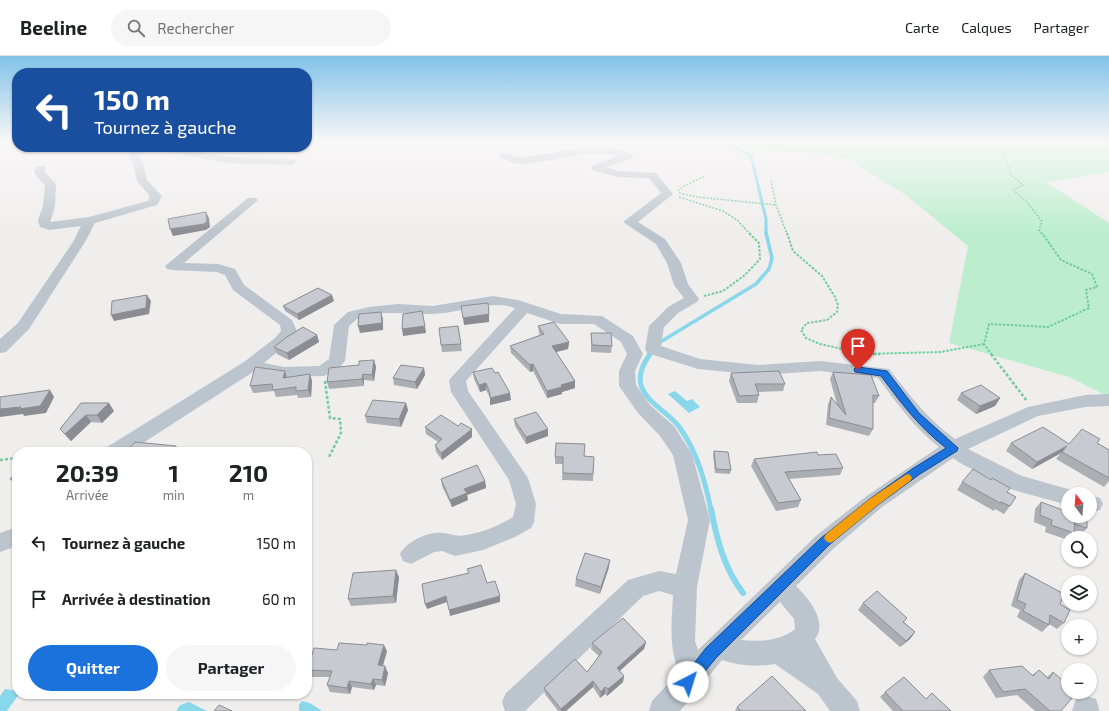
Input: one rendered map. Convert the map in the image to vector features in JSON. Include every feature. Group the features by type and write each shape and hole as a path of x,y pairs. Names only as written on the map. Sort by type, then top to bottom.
{"street":[{"path":"39,172 51,184 49,206 44,220 44,224 49,226 90,221 153,203 156,196 142,181 140,172"},
{"path":"609,172 618,174 652,175 667,194 652,204 641,216 629,222 661,242 674,263 681,285 692,299 673,310 658,326 653,349 698,364 758,370 820,366 883,373 916,415 932,432 953,448 968,458 1017,483 1061,495"},
{"path":"122,447 250,366 281,341 289,331 287,323 238,287 230,272 218,268 172,266 252,200"},
{"path":"0,348 24,326 64,266 90,221"},
{"path":"250,366 284,372 323,371 337,361 342,325 352,315 369,311 398,308 433,310 493,300 513,303 560,319 597,319 627,339 635,354 627,371 628,386 644,409 667,431 682,454 699,520 685,587 683,641 688,663 695,674"},
{"path":"411,554 427,544 443,542 454,547 474,543 504,534 523,522 526,504 518,478 460,392 457,380 524,307"},
{"path":"662,711 718,646 825,542 875,501 916,472 953,448 1034,411 1085,401 1109,400"},
{"path":"0,543 12,538"},
{"path":"515,702 636,588 659,581 685,587"},
{"path":"718,646 742,653 771,653 799,644 806,633 807,620 796,601 780,586"},
{"path":"802,639 828,686 847,711"},
{"path":"778,651 828,686"}],"path":[{"path":"984,344 989,324 1048,327 1089,308 1086,290 1097,287 1092,274 1061,260 1039,230 1042,221 1026,201 1013,190 1023,186 1011,175 1010,172"},
{"path":"705,176 684,186 676,193 696,197 776,205"},
{"path":"771,180 776,205 793,251 822,276 835,297 838,305 837,312 827,320 807,323 801,330 806,338 820,344 864,354 941,352 984,344"},
{"path":"667,194 723,211 737,220 759,243 760,259 745,275 722,291 692,299"},
{"path":"984,344 1034,411"},
{"path":"323,371 330,418 340,419 341,433 329,457"},
{"path":"0,460 12,459"}],"green space":[{"path":"869,172 1109,172 1046,182 1109,223 1109,397 1069,377 949,343 968,246 907,196"}],"water":[{"path":"675,391 687,401 692,399 700,407 689,413 668,394"},
{"path":"5,689 12,690 12,699 15,699 7,711 0,711 0,696"},
{"path":"302,701 310,703 322,711 299,711 299,705"},
{"path":"189,702 207,711 177,711 180,706"}],"building":[{"path":"206,212 207,221 204,224 170,229 168,219"},
{"path":"318,288 332,295 297,314 283,306"},
{"path":"147,295 146,308 111,315 112,301"},
{"path":"488,303 489,314 463,318 461,306"},
{"path":"422,311 425,326 402,329 403,314"},
{"path":"381,312 382,323 358,326 359,314"},
{"path":"554,322 569,342 552,346 575,381 561,385 562,387 547,391 533,364 530,365 510,346 544,334 538,326"},
{"path":"458,326 461,344 441,345 439,328"},
{"path":"303,327 317,335 287,353 274,347 287,337"},
{"path":"591,333 611,333 612,346 592,345"},
{"path":"374,360 372,375 363,374 362,379 327,382 329,368 359,365 359,361"},
{"path":"401,365 424,368 415,382 393,378"},
{"path":"255,367 285,371 283,378 310,374 308,390 296,391 296,387 273,390 272,384 250,386"},
{"path":"492,368 495,373 498,372 510,393 490,398 490,393 486,383 479,385 473,372"},
{"path":"779,371 785,384 755,384 759,395 739,396 731,373"},
{"path":"833,372 871,375 879,396 873,395 873,429 829,418 831,397 846,415"},
{"path":"981,385 1000,398 980,406 961,393"},
{"path":"50,390 40,406 19,409 21,407 0,409 0,397"},
{"path":"373,400 406,403 399,419 365,416"},
{"path":"81,403 109,403 97,415 86,415 65,434 60,429"},
{"path":"536,412 548,429 526,437 514,419"},
{"path":"441,415 458,426 461,423 472,429 441,453 435,445 442,439 425,427"},
{"path":"1043,427 1069,444 1082,429 1100,439 1097,443 1109,450 1109,478 1062,452 1067,446 1037,462 1011,443"},
{"path":"135,442 176,446 175,447 130,447"},
{"path":"556,443 585,444 584,456 594,457 593,474 563,473 563,457 555,457"},
{"path":"714,451 728,452 731,470 716,469"},
{"path":"817,452 818,455 836,454 843,468 785,472 801,500 778,503 754,459"},
{"path":"477,465 485,481 464,489 467,493 450,500 441,479"},
{"path":"973,469 991,480 992,478 1010,488 1007,492 1016,497 1010,506 1001,502 1000,503 962,482"},
{"path":"1041,502 1061,509 1061,523 1075,523 1074,531 1068,531 1051,525 1052,520 1040,515"},
{"path":"1087,523 1087,528 1075,524"},
{"path":"585,553 610,560 601,587 576,579"},
{"path":"481,565 487,583 495,581 500,596 449,610 446,596 425,604 422,584 469,573 467,569"},
{"path":"396,570 393,596 348,599 353,573"},
{"path":"1025,573 1061,592 1061,611 1070,611 1066,619 1061,619 1061,621 1050,615 1049,625 1023,611 1026,604 1017,600"},
{"path":"877,591 907,618 903,622 915,632 906,641 863,603"},
{"path":"623,618 646,642 617,668 624,676 608,689 605,687 601,692 593,681 561,709 544,688 575,659 587,672 602,652 592,643"},
{"path":"339,643 367,645 367,643 384,645 378,665 385,666 382,680 373,679 371,684 349,681 347,688 327,685 332,671 312,670 312,655 314,648 337,650"},
{"path":"1022,666 1033,676 1039,670 1049,679 1053,672 1061,679 1061,699 1071,699 1061,711 1050,711 1025,689 1003,692 989,670"},
{"path":"772,676 806,711 741,711 737,707"},
{"path":"904,677 926,699 932,693 951,711 903,711 885,692"},
{"path":"219,705 232,711 214,711"}],"waterway":[{"path":"755,172 766,219 766,233"},
{"path":"657,344 756,284 769,269 772,258 766,233"},
{"path":"649,355 652,350"},
{"path":"650,354 641,372 641,385 644,392 653,403 675,422 686,437 700,467 711,510"},
{"path":"711,509 716,532 726,564 743,593"}],"slow traffic":[{"path":"830,538 875,501 907,478"}],"route":[{"path":"688,682 711,653 825,542 875,501 953,448 932,432 916,415 883,373 858,370"}]}
